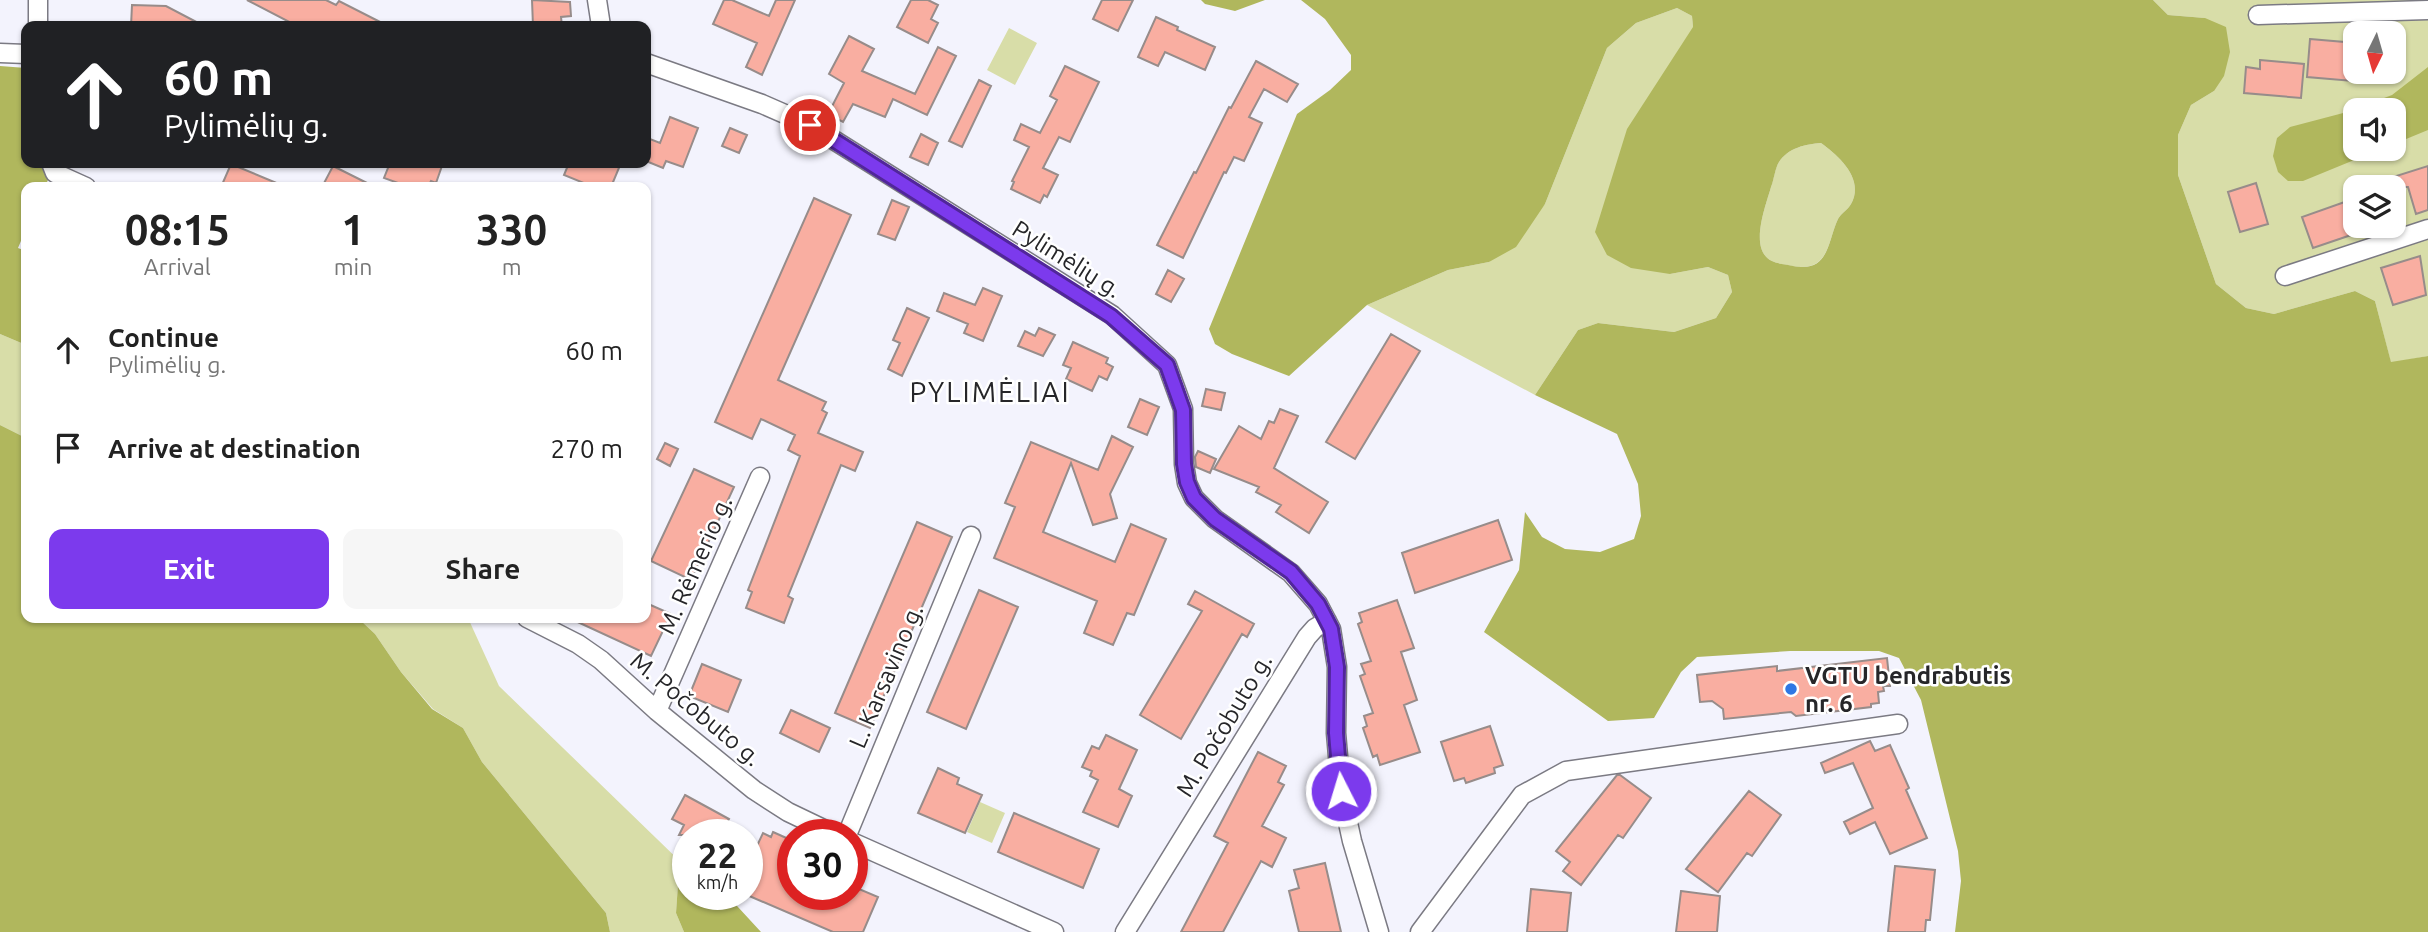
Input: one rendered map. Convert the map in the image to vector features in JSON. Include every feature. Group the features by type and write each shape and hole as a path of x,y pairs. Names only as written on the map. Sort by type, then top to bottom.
{"street":[{"path":"37,21 38,0"},
{"path":"597,0 600,21"},
{"path":"2258,15 2428,10"},
{"path":"0,53 21,54"},
{"name":"Pylimėlių g.","path":"651,65 762,104 810,125 1111,316 1167,365 1183,410 1184,464 1187,482 1194,498 1215,519 1291,572 1312,596 1327,621 1335,643 1336,733 1341,791 1352,841 1379,932"},
{"path":"53,168 55,173 75,182"},
{"path":"2285,276 2428,229"},
{"name":"M. Rėmerio g.","path":"657,711 760,477"},
{"name":"L. Karsavino g.","path":"854,819 971,536"},
{"name":"M. Počobuto g.","path":"1125,932 1307,637 1327,621"},
{"name":"M. Počobuto g.","path":"537,623 578,644 601,660 657,711 754,790 803,819"},
{"path":"1420,932 1522,794 1566,771 1898,724"},
{"path":"868,849 1054,932"}],"green space":[{"path":"1201,0 1265,0 1235,11 1205,4"},
{"path":"1301,0 2153,0 2168,15 2205,18 2226,27 2230,52 2224,76 2214,91 2191,105 2178,135 2178,175 2216,284 2246,308 2274,314 2355,291 2375,301 2391,362 2428,356 2428,932 1955,932 1961,881 1958,851 1921,700 1899,658 1879,651 1790,651 1697,657 1681,672 1654,718 1608,721 1484,632 1519,570 1525,512 1542,537 1565,549 1600,552 1634,539 1641,516 1638,484 1617,434 1535,395 1578,330 1598,323 1674,332 1716,318 1732,292 1728,275 1708,267 1670,274 1631,268 1607,255 1595,232 1627,129 1693,27 1692,16 1677,8 1636,23 1607,48 1545,204 1516,247 1489,262 1448,270 1367,305 1289,376 1232,354 1215,344 1209,329 1297,114 1330,90 1351,70 1351,55 1325,19","holes":["1821,143 1842,161 1852,177 1855,186 1851,204 1838,219 1820,261 1805,267 1776,263 1765,255 1760,237 1763,215 1778,165 1787,153 1803,146"]},
{"path":"2153,0 2428,0 2428,356 2391,363 2375,301 2355,291 2274,314 2246,308 2216,284 2178,175 2178,135 2191,105 2214,91 2205,18 2168,15"},
{"path":"1677,8 1692,16 1693,27 1670,274 1708,267 1728,275 1732,292 1716,318 1674,332 1598,323 1578,330 1535,395 1367,305 1448,270 1489,262 1545,204 1607,48 1636,23"},
{"path":"1009,28 1037,43 1015,85 987,70"},
{"path":"0,66 21,68 21,168 53,168 47,182 21,182 21,241 18,248 21,249 21,343 0,334"},
{"path":"2428,67 2428,130 2406,139 2406,98 2384,98 2392,95"},
{"path":"2343,113 2343,161 2352,161 2303,181 2288,181 2278,172 2273,156 2277,138 2290,127"},
{"path":"1821,143 1842,161 1852,177 1855,186 1851,204 1838,219 1820,261 1804,267 1774,262 1765,255 1760,237 1776,167 1792,150"},
{"path":"0,334 21,343 21,436 0,425"},
{"path":"0,425 21,436 21,623 363,623 375,634 401,672 432,709 463,728 482,762 606,913 610,932 0,932"},
{"path":"363,623 470,623 499,686 672,854 672,910 676,910 684,932 610,932 606,913 482,762 463,728 433,709 401,672 375,634"},
{"path":"980,802 1005,813 992,843 967,832"},
{"path":"676,910 741,910 761,932 684,932"}],"building":[{"path":"247,0 326,0 336,5 339,1 378,21 287,21"},
{"path":"532,0 570,2 571,16 561,17 561,21 533,21"},
{"path":"724,0 732,0 769,16 776,0 795,0 762,75 746,67 757,43 713,24"},
{"path":"911,0 928,0 938,5 931,19 938,23 928,43 897,27"},
{"path":"1102,0 1133,0 1118,31 1093,19"},
{"path":"132,5 166,6 194,21 131,21"},
{"path":"1156,17 1215,47 1205,70 1165,52 1158,66 1138,57"},
{"path":"849,36 874,49 862,71 915,94 938,47 956,56 927,115 893,99 885,117 853,104 843,122 828,114 844,83 829,74"},
{"path":"2310,39 2343,42 2343,80 2307,77"},
{"path":"2260,60 2304,64 2301,98 2244,93 2246,67 2260,69"},
{"path":"1256,61 1298,84 1287,102 1264,89 1249,117 1262,123 1244,161 1234,157 1226,173 1224,172 1183,258 1157,245"},
{"path":"1065,66 1099,82 1070,142 1059,137 1043,168 1058,175 1047,197 1044,195 1040,203 1011,189 1014,182 1012,181 1029,147 1014,140 1021,124 1040,133 1057,100 1050,96"},
{"path":"979,80 991,86 962,147 949,141"},
{"path":"670,117 698,128 683,167 666,161 663,168 651,163 651,139 660,143"},
{"path":"730,128 747,135 739,153 722,146"},
{"path":"921,134 938,143 928,165 910,157"},
{"path":"2428,166 2428,210 2416,214 2406,187 2406,175 2400,175"},
{"path":"229,168 241,168 274,182 223,182"},
{"path":"332,168 337,168 365,182 325,182"},
{"path":"388,168 441,168 436,182 395,182 384,178"},
{"path":"567,168 619,168 613,182 582,182 564,175"},
{"path":"2256,183 2268,224 2240,232 2228,192"},
{"path":"814,198 851,215 778,380 826,402 822,410 827,413 818,433 863,452 855,471 841,465 788,596 793,599 784,623 746,608 752,592 748,590 800,456 788,450 795,435 761,419 752,439 715,422"},
{"path":"892,200 909,207 895,240 878,234"},
{"path":"2343,203 2343,238 2313,248 2302,217"},
{"path":"2420,256 2426,295 2393,305 2381,268"},
{"path":"1168,270 1184,279 1171,302 1156,294"},
{"path":"983,288 1002,296 983,341 964,333 968,324 937,311 944,293 975,305"},
{"path":"907,308 929,318 902,376 888,369 900,343 893,340"},
{"path":"1039,328 1055,335 1043,356 1018,346 1025,331 1035,336"},
{"path":"1391,334 1420,351 1355,459 1326,442"},
{"path":"1073,342 1108,358 1106,363 1113,367 1107,380 1099,376 1092,391 1066,379 1071,368 1063,365"},
{"path":"1206,389 1225,393 1221,410 1202,406"},
{"path":"1140,399 1159,407 1147,435 1128,427"},
{"path":"1280,409 1298,416 1274,468 1328,502 1309,533 1276,512 1281,505 1256,492 1259,487 1214,469 1239,426 1261,439 1269,421 1274,423"},
{"path":"1112,436 1133,447 1110,494 1117,518 1093,525 1071,463 1043,532 1115,562 1131,524 1166,539 1134,615 1127,613 1113,645 1084,633 1097,601 994,558 1015,507 1005,503 1031,442 1098,470"},
{"path":"665,443 678,449 670,466 657,459"},
{"path":"1198,451 1216,459 1210,473 1196,467 1195,457"},
{"path":"694,469 734,487 691,580 651,561"},
{"path":"1498,520 1512,560 1415,593 1402,553"},
{"path":"917,522 952,537 870,728 835,713"},
{"path":"979,590 1018,607 966,729 927,712"},
{"path":"1195,591 1254,624 1247,637 1242,634 1181,739 1140,715 1202,611 1188,604"},
{"path":"1397,600 1414,648 1401,652 1417,700 1404,705 1420,752 1380,765 1377,755 1373,757 1363,728 1367,726 1364,716 1373,713 1360,676 1365,674 1361,664 1371,661 1358,624 1362,622 1359,613"},
{"path":"651,605 671,614 651,656 580,623 651,623"},
{"name":"VGTU bendrabutis nr. 6","path":"1887,658 1890,686 1883,686 1884,691 1878,692 1879,703 1871,704 1871,707 1796,716 1791,712 1724,719 1723,709 1712,701 1700,702 1697,675 1777,666 1777,671"},
{"path":"702,664 741,680 728,712 689,696"},
{"path":"791,710 830,728 819,752 780,733"},
{"path":"1490,726 1503,765 1494,768 1495,773 1466,783 1464,778 1454,781 1441,742"},
{"path":"1106,735 1137,750 1119,789 1132,796 1118,827 1083,812 1098,780 1090,776 1092,771 1082,767 1092,746 1099,749"},
{"path":"1870,741 1875,751 1890,745 1927,838 1890,854 1875,822 1850,834 1844,822 1873,808 1853,763 1825,773 1821,763"},
{"path":"1258,752 1286,766 1278,782 1284,785 1262,826 1286,838 1272,867 1261,861 1223,932 1181,932 1228,843 1214,836"},
{"path":"938,768 959,778 957,784 982,795 965,833 918,813"},
{"path":"1617,775 1651,798 1623,838 1618,835 1581,885 1563,871 1570,862 1556,851"},
{"path":"1749,791 1781,815 1752,856 1747,853 1718,892 1686,869"},
{"path":"685,795 729,819 672,819"},
{"path":"1014,813 1099,849 1083,888 998,852"},
{"path":"773,832 777,834 777,908 763,902 763,833 771,837"},
{"path":"1325,863 1341,932 1299,932 1289,891 1299,888 1294,870"},
{"path":"1895,866 1935,870 1930,920 1926,920 1925,932 1888,932"},
{"path":"1531,889 1571,893 1567,932 1527,932"},
{"path":"1681,891 1720,896 1717,932 1676,932"},
{"path":"868,893 878,897 863,932 833,932 782,910 868,910"}],"place":[{"name":"VGTU bendrabutis nr. 6","path":"1791,689"}],"district":[{"name":"PYLIMĖLIAI","path":"990,391"}],"route":[{"path":"810,125 1111,316 1167,365 1183,410 1184,464 1187,482 1194,498 1215,519 1291,572 1307,588 1331,629 1337,667 1336,733 1341,791"}]}
